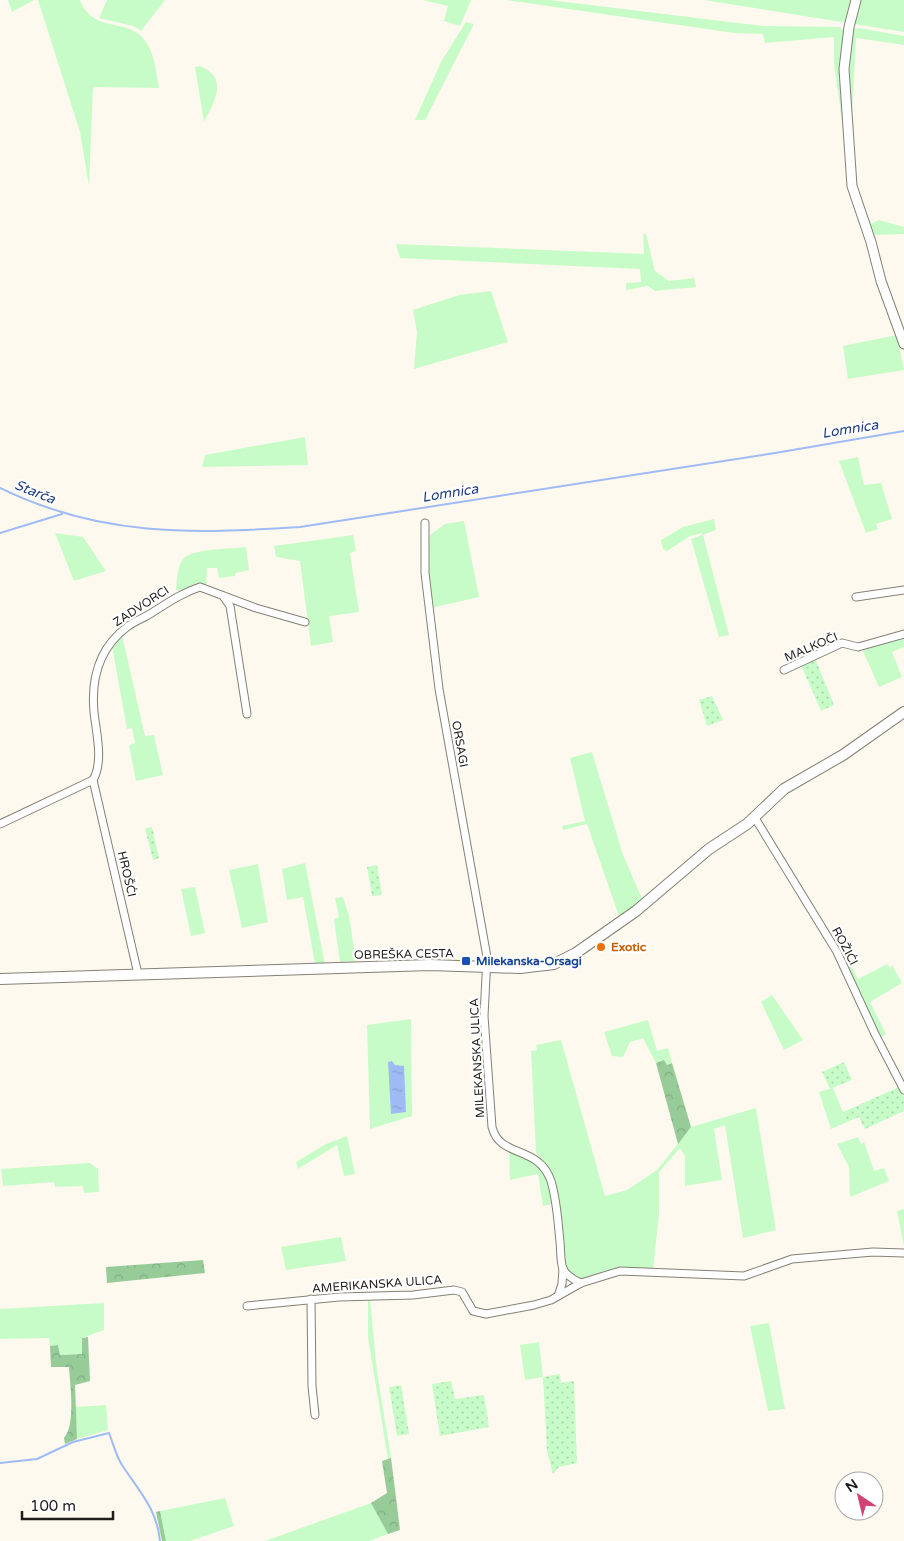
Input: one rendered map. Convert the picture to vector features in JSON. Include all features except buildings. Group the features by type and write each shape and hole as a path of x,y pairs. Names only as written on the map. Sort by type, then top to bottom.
{"main road":[{"name":"OBREŠKA CESTA","path":"0,978 430,965 533,967 554,964 567,958 636,911 709,849 755,818 784,788 843,755 904,712"}],"street":[{"path":"856,0 849,27 844,69 852,186 871,242 881,282 904,344"},
{"name":"ORSAGI","path":"425,523 425,573 439,690 481,917 487,966"},
{"name":"ZADVORCI","path":"93,780 98,764 94,676 105,651 114,638 126,627 178,596 200,587 256,608 306,622"},
{"path":"856,597 904,590"},
{"path":"221,594 230,606 247,714"},
{"name":"MALKOČI","path":"784,670 842,643 858,647 904,634"},
{"path":"0,824 93,780"},
{"name":"HROŠĆI","path":"93,780 138,974"},
{"name":"ROŽIĆI","path":"755,818 837,952 875,1034 904,1090"},
{"name":"MILEKANSKA ULICA","path":"487,966 484,1016 493,1132 502,1145 530,1155 542,1165 550,1178 556,1205 562,1267 562,1284 557,1297"},
{"name":"AMERIKANSKA ULICA","path":"247,1306 311,1299 413,1295 454,1290 462,1292 473,1311 480,1314 509,1311 557,1297 581,1283 627,1271 744,1276 792,1259 873,1252 904,1253"},
{"path":"562,1267 568,1276 581,1283"},
{"path":"311,1299 312,1386 315,1415"}],"green space":[{"path":"8,0 34,0 12,12"},
{"path":"38,0 80,0 86,11 93,17 137,32 148,44 153,56 159,88 93,87 89,186 80,132"},
{"path":"107,0 165,0 141,31 133,26 99,18"},
{"path":"423,0 471,0 460,26 444,21 448,6"},
{"path":"507,0 549,0 763,26 840,27 845,32 842,96 844,135 834,64 834,37 765,43 763,34 734,33"},
{"path":"704,0 904,0 904,32"},
{"path":"466,22 474,24 425,120 415,120 441,62"},
{"path":"859,28 904,36 904,45 856,38 851,134 848,69 852,29"},
{"path":"200,66 209,71 217,83 215,98 204,122 195,67"},
{"path":"879,220 904,227 904,234 872,235 868,225"},
{"path":"643,234 646,234 655,271 669,281 694,278 696,287 655,291 648,286 626,290 626,283 641,282 640,269 400,258 396,244 644,254"},
{"path":"491,291 508,342 414,369 417,332 413,310 459,295"},
{"path":"897,335 904,370 848,379 843,346"},
{"path":"305,437 308,465 202,467 205,455"},
{"path":"858,457 864,485 881,483 892,519 876,524 878,529 866,533 839,461"},
{"path":"714,519 716,530 703,535 729,635 719,637 691,539 702,535 702,533 690,536 667,551 663,549 661,540 683,527"},
{"path":"464,521 479,597 431,608 427,571 430,535 445,524"},
{"path":"55,533 83,537 106,571 74,581"},
{"path":"353,535 356,551 350,553 359,612 329,616 333,642 311,646 300,561 276,557 274,546"},
{"path":"246,547 249,570 235,573 235,576 219,578 217,568 207,568 206,585 180,591 176,590 180,565 188,555 204,551"},
{"path":"122,635 145,736 154,735 163,775 136,781 129,745 135,743 132,728 127,729 112,646"},
{"path":"904,637 904,647 892,652 902,677 879,687 862,649"},
{"path":"815,658 834,705 821,711 801,665"},
{"path":"712,696 723,720 707,726 699,700"},
{"path":"592,752 623,855 643,901 620,919 587,824 563,830 562,826 585,821 570,758"},
{"path":"152,827 159,858 153,860 145,829"},
{"path":"305,863 325,964 315,964 303,897 287,900 282,869"},
{"path":"258,864 268,922 242,928 229,870"},
{"path":"377,865 382,895 372,896 367,867"},
{"path":"195,887 205,933 191,936 181,889"},
{"path":"343,897 349,916 356,961 340,962 334,919 339,917 335,898"},
{"path":"850,964 858,979 887,964 890,968 892,965 902,983 870,1002 886,1034 879,1038 846,966"},
{"path":"772,995 803,1040 784,1050 761,1002"},
{"path":"411,1019 412,1116 370,1129 367,1025"},
{"path":"648,1020 657,1051 668,1048 672,1063 667,1065 664,1060 656,1063 643,1038 630,1042 623,1057 612,1056 604,1032"},
{"path":"561,1040 605,1196 627,1190 657,1170 691,1127 756,1108 776,1230 743,1238 725,1125 714,1129 722,1180 685,1186 685,1156 680,1148 659,1172 659,1214 653,1270 625,1267 583,1280 570,1273 566,1264 559,1203 551,1176 536,1152 531,1051 537,1050 536,1045"},
{"path":"664,1060 667,1065 672,1063 691,1127 678,1144 656,1063"},
{"path":"844,1062 852,1080 830,1089 822,1072"},
{"path":"899,1087 904,1097 904,1111 865,1129 859,1117 847,1122 843,1112"},
{"path":"833,1088 847,1122 831,1129 819,1092"},
{"path":"347,1136 355,1174 344,1176 337,1145 298,1169 296,1162 326,1144"},
{"path":"858,1137 861,1144 864,1142 874,1171 884,1168 889,1181 850,1197 849,1167 837,1144"},
{"path":"509,1151 528,1159 540,1169 548,1183 551,1204 543,1206 538,1174 510,1180"},
{"path":"90,1163 98,1169 99,1192 84,1193 83,1186 55,1187 54,1182 3,1186 1,1169"},
{"path":"904,1209 904,1246 897,1211"},
{"path":"341,1237 346,1261 286,1270 281,1247"},
{"path":"203,1260 205,1273 107,1283 106,1267"},
{"path":"368,1299 370,1299 377,1372 391,1458 388,1459 368,1338"},
{"path":"104,1303 104,1330 82,1338 82,1354 60,1355 58,1345 50,1346 49,1338 0,1339 0,1309"},
{"path":"769,1323 785,1409 768,1411 750,1326"},
{"path":"88,1337 90,1381 75,1385 77,1439 65,1444 64,1438 68,1432 71,1415 69,1367 51,1367 50,1346 58,1345 60,1355 82,1354 82,1338"},
{"path":"539,1342 543,1377 525,1380 520,1345"},
{"path":"560,1374 561,1383 574,1381 577,1463 559,1467 553,1474 547,1451 543,1377"},
{"path":"451,1381 455,1399 484,1395 489,1427 440,1436 432,1384"},
{"path":"401,1385 409,1434 397,1436 389,1387"},
{"path":"106,1405 108,1430 77,1439 75,1407"},
{"path":"391,1458 400,1530 388,1534 371,1503 387,1493 382,1461"},
{"path":"225,1498 234,1526 190,1541 166,1541 160,1511"},
{"path":"371,1503 388,1534 369,1541 265,1541"},
{"path":"160,1511 166,1541 162,1541 156,1512"}],"water":[{"path":"392,1061 395,1065 404,1066 406,1112 391,1114 388,1062"}],"waterway":[{"name":"Lomnica","path":"0,488 37,504 74,516 110,524 184,531 300,527 904,431"},
{"name":"Lomnica","path":"0,533 62,514"},
{"path":"0,1463 37,1459 73,1442 109,1433 116,1454 151,1510 160,1541"}],"place":[{"name":"Exotic","path":"601,947"},
{"name":"Milekanska-Orsagi","path":"466,961"}],"water label":[{"name":"Starča","path":"35,492"}]}
